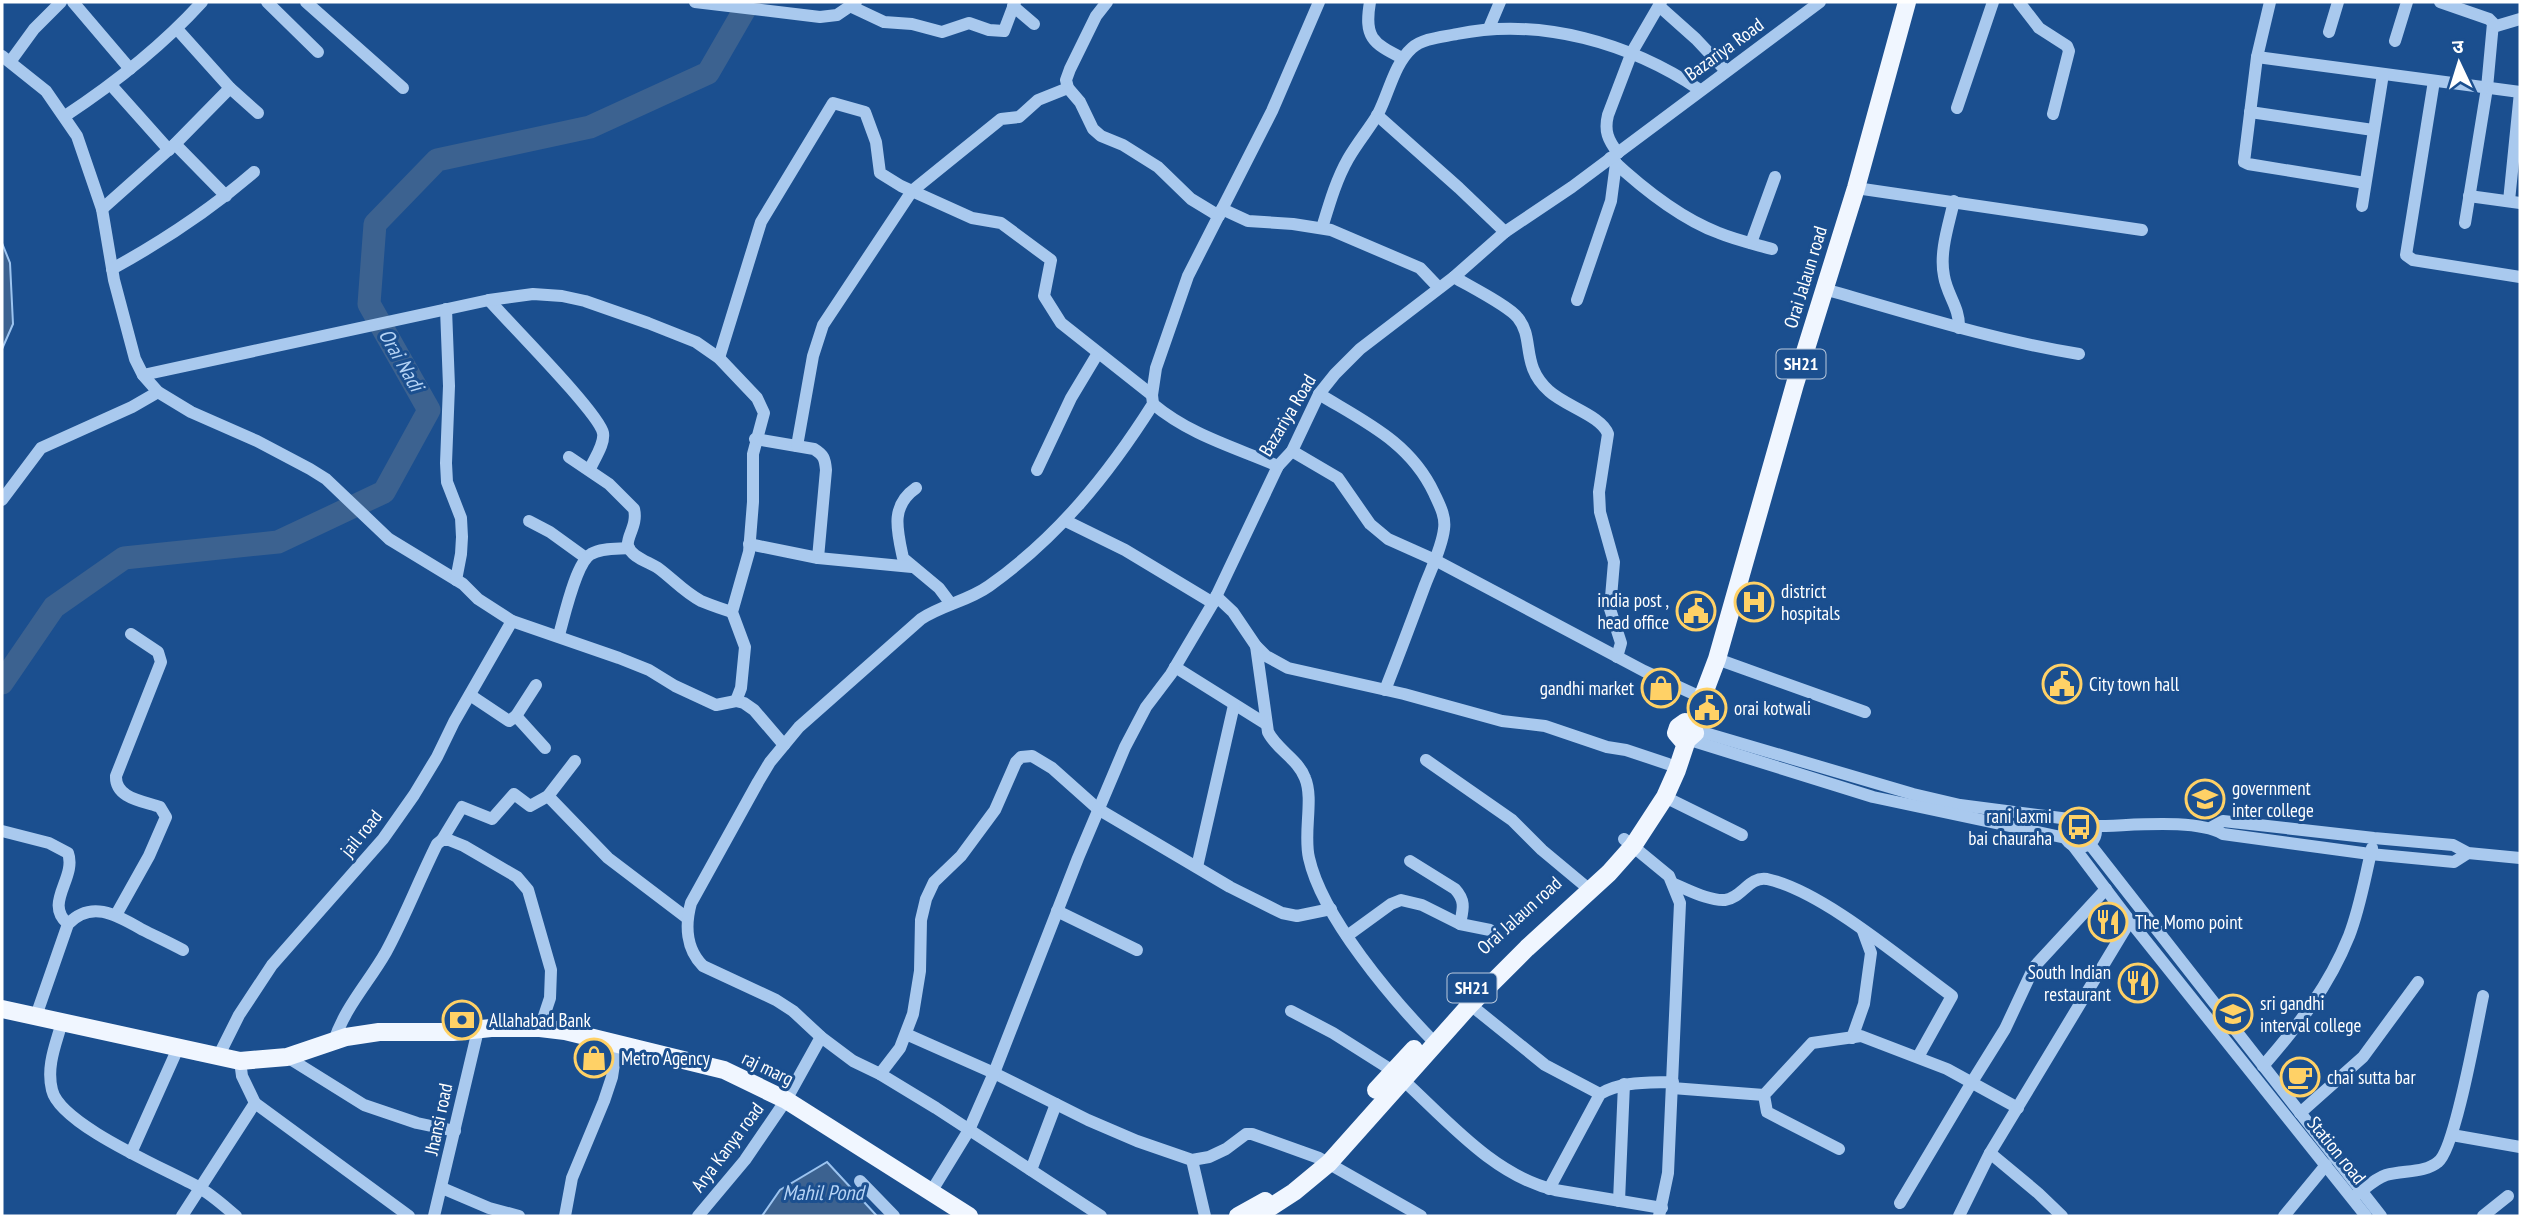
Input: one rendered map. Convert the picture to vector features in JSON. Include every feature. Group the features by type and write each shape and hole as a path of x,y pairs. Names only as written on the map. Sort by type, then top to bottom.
{"main road":[{"path":"1688,733 1695,694 1821,261 1859,144 1897,2"},
{"name":"Orai Jalaun road","path":"1256,1216 1294,1192 1465,1002 1628,843 1665,797 1717,659 1824,289 1856,188 1907,2"},
{"name":"Orai Jalaun road","path":"1523,945 1609,873 1628,843 1668,764 1688,733"},
{"path":"2,1009 240,1061"},
{"name":"raj marg","path":"240,1061 287,1057 334,1041 379,1032 540,1028 565,1031 723,1070 786,1100 970,1216"},
{"name":"Orai Jalaun road","path":"1238,1216 1324,1160"}],"street":[{"path":"61,2 6,59 46,91 78,136 102,209 112,269 135,359 142,375 158,392 191,412 257,441 326,480 389,539 456,580 478,599 512,621 558,635 649,670 675,686 716,705 736,701 744,703 754,710 784,745"},
{"path":"73,2 130,69"},
{"path":"267,2 318,52"},
{"path":"306,2 403,88"},
{"path":"1107,2 1096,16 1066,80 1068,88 1085,110 1093,129 1101,136 1123,145 1158,167 1191,199 1220,213 1248,221 1322,228 1420,268 1439,288"},
{"path":"1101,1216 880,1074 853,1061 776,1000 703,966 694,957 688,936 687,918 691,903 758,782 784,745 828,699 921,619 936,609 987,588 1066,521 1115,462 1153,399 1156,368 1188,276 1272,111 1319,2"},
{"path":"1370,2 1368,30 1373,42 1402,58"},
{"path":"1489,28 1500,2"},
{"path":"1797,2 1810,11"},
{"name":"Bazariya Road","path":"931,1192 969,1130 994,1073 1098,809 1135,726 1175,667 1215,599 1278,466 1292,450 1319,394 1360,349 1454,277 1505,232 1614,158 1700,90 1820,2"},
{"path":"1956,108 1993,2"},
{"path":"2270,2 2257,57 2244,162 2365,183"},
{"path":"2329,32 2338,2"},
{"path":"2395,41 2407,2"},
{"path":"2440,2 2472,7 2489,19 2493,27 2487,88 2465,223"},
{"path":"700,3 820,17 837,15 853,4 884,22 912,24 942,32 969,23 989,30 1004,31 1014,4 1034,24"},
{"path":"2022,3 2039,28 2067,46 2069,51 2053,114"},
{"path":"65,116 111,85 177,29 196,4"},
{"path":"1577,300 1611,201 1614,158 1608,141 1606,122 1632,52 1660,4 1726,71"},
{"path":"2493,27 2520,19"},
{"path":"1322,228 1335,186 1347,161 1377,116 1402,58 1414,46 1432,39 1489,28 1526,28 1587,39 1632,52 1670,70 1700,90"},
{"path":"177,29 230,88 258,113"},
{"path":"2257,57 2520,92 2515,202 2469,196"},
{"path":"2362,206 2383,74"},
{"path":"2434,81 2406,255 2413,260 2520,277"},
{"path":"111,85 172,147 226,196"},
{"path":"102,209 172,147 230,88"},
{"path":"797,446 813,356 823,325 912,191 1001,119 1019,117 1038,100 1068,88"},
{"path":"719,358 761,222 833,103 865,112 876,142 880,173 912,191 972,218 1001,223 1051,260 1045,296 1061,323 1153,399 1170,418 1192,432 1278,466"},
{"path":"2250,112 2374,130"},
{"path":"1377,116 1505,232"},
{"path":"1614,158 1653,194 1699,224 1772,249"},
{"path":"112,269 158,244 226,196 254,172"},
{"path":"1751,243 1775,177"},
{"path":"1856,188 2142,230"},
{"path":"1954,201 1943,263 1944,278 1960,316 1959,328"},
{"path":"1454,277 1518,317 1536,378 1566,405 1606,427 1608,434 1599,492 1600,512 1614,562 1609,609 1621,643 1617,657"},
{"path":"1824,289 1959,328 2031,346 2079,354"},
{"path":"142,375 489,300 533,295 562,296 585,301 696,342 719,358 762,405 764,413 755,439 749,544 732,612 746,646 741,688 736,701"},
{"path":"489,300 600,426 603,440 590,469"},
{"path":"446,309 449,386 446,472 447,482 461,518 461,554 456,580"},
{"path":"1037,470 1071,398 1098,353"},
{"path":"2,499 41,448 132,407 158,392"},
{"path":"1319,394 1376,428 1418,463 1444,520 1444,530 1435,560 1385,690"},
{"path":"755,439 814,449 825,459 818,558"},
{"path":"1292,450 1338,478 1370,524 1388,539 1435,560 1617,657 1695,694"},
{"path":"569,457 609,484 634,509 635,527 627,542 635,555 659,568 686,592 703,602 732,612"},
{"path":"916,488 901,501 898,511 903,558 939,588 951,604"},
{"path":"528,521 550,531 586,558"},
{"path":"1066,521 1215,599 1233,612 1266,656 1288,667 1502,721 1545,726 1668,764"},
{"path":"749,544 818,558 912,567"},
{"path":"558,635 580,568 586,558 603,550 629,548"},
{"name":"jail road","path":"219,1055 230,1031 272,965 383,839 406,806 438,757 512,621"},
{"path":"116,915 149,856 166,817 160,807 124,794 116,785 117,776 161,662 158,652 131,634"},
{"path":"1256,646 1266,724 1272,740 1300,768 1308,789 1306,835 1313,874 1356,950 1431,1039"},
{"path":"1717,659 1866,712"},
{"path":"1175,667 1266,724"},
{"path":"470,695 509,720 516,716 536,685"},
{"path":"1197,867 1234,705"},
{"path":"516,716 545,748"},
{"path":"1688,733 1960,804 2069,819"},
{"path":"1688,733 1873,797 2068,841 2080,846 2089,844 2095,836 2095,826 2089,818 2073,816 2069,819 2064,828 2068,841"},
{"path":"880,1074 900,1048 913,1014 921,920 926,899 934,882 961,856 995,810 1016,762 1025,755 1032,756 1052,768 1098,809 1282,913 1308,915 1331,909"},
{"path":"334,1041 349,1008 390,944 434,850 462,807 492,819 514,794 530,806 548,796 575,761"},
{"path":"1426,761 1512,820 1542,850 1584,885"},
{"path":"548,796 608,858 687,918"},
{"path":"1665,797 1742,835"},
{"path":"2212,827 2223,821 2453,845 2468,853 2520,858"},
{"path":"2095,826 2212,827 2223,834 2370,854 2454,862 2468,853"},
{"path":"2,831 49,843 68,853 70,862 58,902 58,911 68,924"},
{"path":"2263,1066 2299,1023 2334,969 2356,915 2374,838"},
{"path":"442,840 464,846 517,877 528,890 551,970 550,998 540,1028"},
{"name":"Station road","path":"2068,841 2326,1165 2381,1216"},
{"path":"1291,1011 1333,1032 1397,1075 1515,1176 1538,1187 1619,1200 1661,1212 1668,1174 1679,903 1674,884 1661,867 1628,843"},
{"name":"Station road","path":"2089,844 2300,1113 2357,1195 2366,1216"},
{"path":"1410,861 1461,895 1463,900 1460,924"},
{"path":"1674,884 1726,900 1754,881 1769,880 1818,902 1863,930 1952,996 1918,1057"},
{"path":"1900,1203 2006,1030 2034,967 2106,888"},
{"path":"1347,936 1391,904 1401,900 1422,905 1460,924 1490,929"},
{"path":"36,1016 68,924 86,912 100,910 116,915 183,950"},
{"path":"1057,911 1137,950"},
{"path":"1959,1216 1990,1153 2130,921"},
{"path":"1852,1038 1864,1004 1871,953 1863,930"},
{"path":"2300,1113 2363,1057 2418,982"},
{"path":"2357,1195 2378,1178 2436,1164 2447,1150 2483,996"},
{"path":"1465,1002 1545,1065 1600,1094"},
{"path":"62,1022 51,1059 55,1100 103,1137 200,1188 236,1216"},
{"name":"Jhansi road","path":"434,1216 478,1030"},
{"path":"906,1034 1138,1142 1192,1160 1209,1157 1226,1149 1246,1134 1324,1160 1421,1216"},
{"path":"1839,1149 1766,1112 1764,1095 1812,1043 1861,1036 1918,1057 1972,1082 2018,1108"},
{"name":"Arya Kanya road","path":"698,1216 745,1160 786,1100 821,1037"},
{"path":"565,1216 572,1178 612,1077 617,1044"},
{"path":"131,1153 178,1048"},
{"path":"287,1057 364,1105 417,1123 455,1131"},
{"path":"240,1061 242,1076 255,1104 409,1216"},
{"path":"1619,1200 1624,1084"},
{"path":"1549,1189 1600,1094 1610,1088 1624,1084 1673,1085 1764,1095"},
{"path":"182,1216 255,1104"},
{"path":"1031,1170 1056,1104"},
{"path":"2452,1135 2520,1147"},
{"path":"1990,1153 2062,1216"},
{"path":"1192,1160 1205,1216"},
{"path":"2284,1216 2326,1165"},
{"path":"860,1181 894,1216"},
{"path":"442,1188 489,1208 519,1216"},
{"path":"2483,1216 2508,1196"}],"water":[{"path":"2,243 10,263 13,324 2,349"},
{"name":"Mahil Pond","path":"827,1162 877,1216 762,1216 780,1190"}],"waterway":[{"name":"Orai Nadi","path":"2,683 54,607 124,558 278,542 384,492 429,410 369,304 375,224 437,160 590,127 708,73 749,2"}],"place":[{"name":"district hospitals","path":"1754,602"},
{"name":"india post , head office","path":"1696,611"},
{"name":"City town hall","path":"2062,684"},
{"name":"gandhi market","path":"1661,688"},
{"name":"orai kotwali","path":"1707,708"},
{"name":"government inter college","path":"2205,799"},
{"name":"rani laxmi bai chauraha","path":"2079,827"},
{"name":"The Momo point","path":"2108,922"},
{"name":"South Indian restaurant","path":"2138,983"},
{"name":"sri gandhi interval college","path":"2233,1014"},
{"name":"Allahabad Bank","path":"462,1020"},
{"name":"Metro Agency","path":"594,1058"},
{"name":"chai sutta bar","path":"2300,1077"}]}
